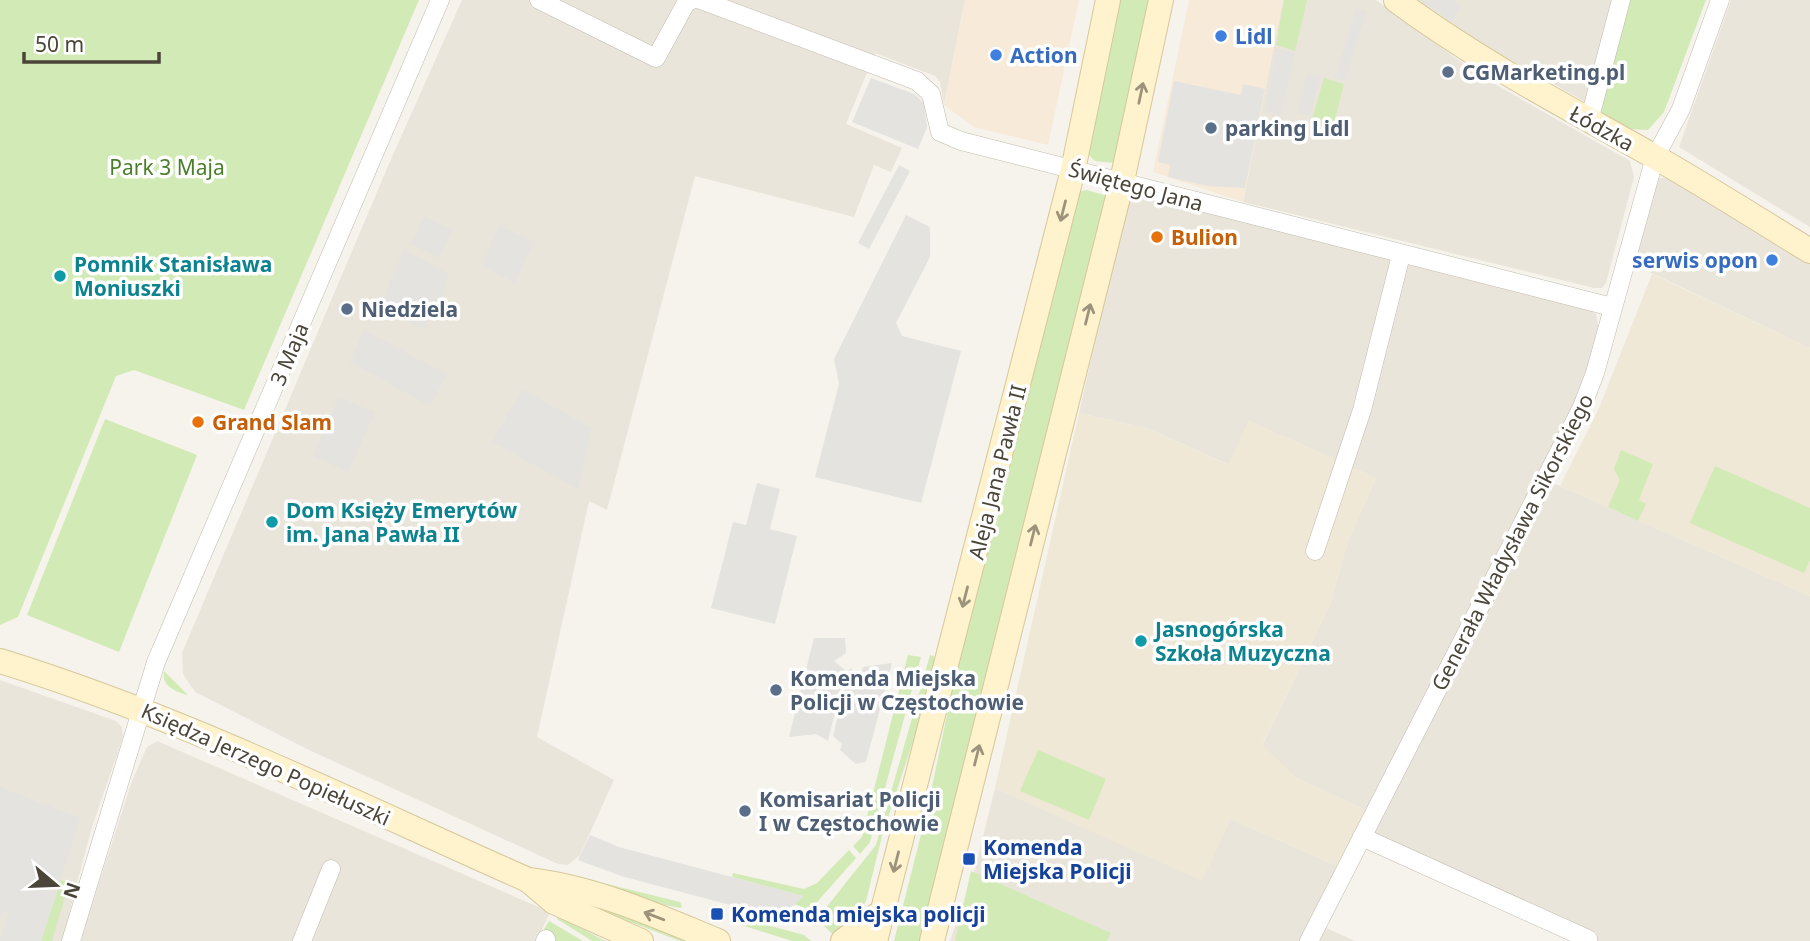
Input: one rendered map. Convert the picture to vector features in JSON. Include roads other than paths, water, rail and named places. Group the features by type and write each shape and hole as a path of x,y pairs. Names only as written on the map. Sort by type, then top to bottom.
{"street":[{"name":"3 Maja","path":"71,941 156,662 440,0"},
{"path":"539,0 656,58 686,3 692,0"},
{"name":"Świętego Jana","path":"701,0 917,81 931,94 940,132 961,141 1612,307"},
{"name":"Aleja Jana Pawła II","path":"875,941 1073,170 1108,0"},
{"path":"932,941 1122,181 1161,0"},
{"name":"Łódzka","path":"1396,0 1490,65 1655,158 1810,251"},
{"path":"1589,121 1621,0"},
{"name":"Generała Władysława Sikorskiego","path":"1309,941 1582,407 1595,373 1655,158 1681,108 1720,0"},
{"path":"1315,551 1362,410 1401,255"},
{"name":"Księdza Jerzego Popiełuszki","path":"0,661 143,709 528,880 554,902 641,941"},
{"path":"1362,837 1588,939"},
{"path":"302,941 331,869"},
{"name":"Księdza Jerzego Popiełuszki","path":"528,880 562,883 588,891 718,941"},
{"path":"843,941 883,911"}],"place":[{"name":"Lidl","path":"1221,36"},
{"name":"Action","path":"996,55"},
{"name":"CGMarketing.pl","path":"1448,72"},
{"name":"parking Lidl","path":"1211,128"},
{"name":"Bulion","path":"1157,237"},
{"name":"serwis opon","path":"1772,260"},
{"name":"Pomnik Stanisława Moniuszki","path":"60,276"},
{"name":"Niedziela","path":"347,309"},
{"name":"Grand Slam","path":"198,422"},
{"name":"Dom Księży Emerytów im. Jana Pawła II","path":"272,522"},
{"name":"Jasnogórska Szkoła Muzyczna","path":"1141,641"},
{"name":"Komenda Miejska Policji w Częstochowie","path":"776,690"},
{"name":"Komisariat Policji I w Częstochowie","path":"745,811"},
{"name":"Komenda Miejska Policji","path":"969,859"},
{"name":"Komenda miejska policji","path":"717,914"}],"park label":[{"name":"Park 3 Maja","path":"167,167"}]}
